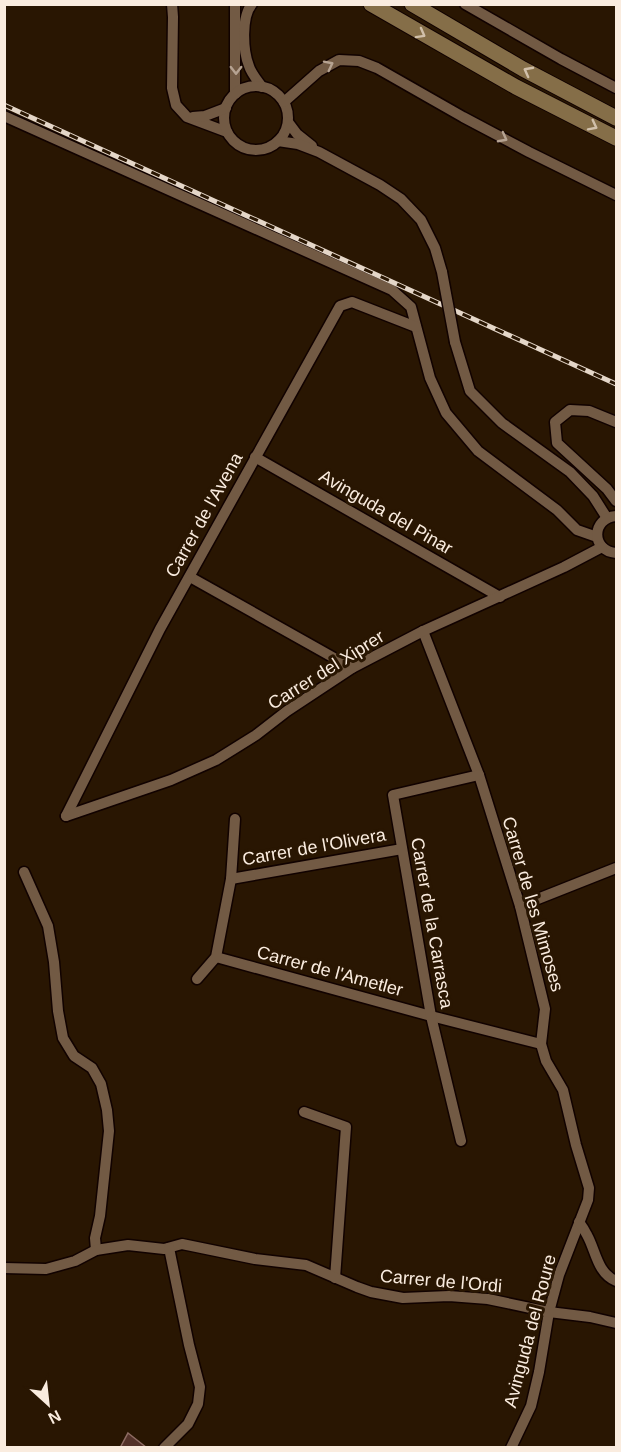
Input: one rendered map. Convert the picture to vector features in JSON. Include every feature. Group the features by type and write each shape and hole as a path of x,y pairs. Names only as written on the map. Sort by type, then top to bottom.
{"main road":[{"path":"371,4 516,87 616,138"},
{"path":"412,4 523,69 616,118"}],"street":[{"path":"172,4 172,88 176,105 186,117 227,132"},
{"path":"235,4 235,94"},
{"path":"252,4 244,22 246,54 249,68 262,87"},
{"path":"465,4 616,88"},
{"path":"284,102 319,71 339,60 359,61 377,68 501,137 616,195"},
{"path":"186,117 205,116 225,108 235,94 243,89 252,86 262,87 278,95 284,102 288,112 285,132 268,148 249,150 240,146 227,132 225,108"},
{"path":"4,116 392,290 411,307 430,378 446,413 478,450 558,510 577,530 600,542 606,551 616,553"},
{"path":"288,122 297,134 319,152"},
{"path":"278,141 298,144 319,152 380,185 401,200 422,220 435,248 442,272 454,342 470,391 502,423 570,472 612,517 599,526 600,542"},
{"name":"Carrer de l'Avena","path":"66,816 159,629 340,306 352,302 416,327"},
{"path":"616,422 589,411 570,410 555,422 556,443 607,489 616,501"},
{"name":"Avinguda del Pinar","path":"255,457 501,597"},
{"name":"Carrer del Xiprer","path":"66,816 171,780 216,760 352,668 423,631 564,567 600,542"},
{"path":"190,577 352,668"},
{"name":"Carrer de les Mimoses","path":"423,631 479,775 520,906 545,1009 541,1044 546,1061 563,1090 589,1188"},
{"name":"Carrer de la Carrasca","path":"461,1142 431,1016 393,795 479,775"},
{"path":"197,979 216,957 231,879 235,819"},
{"name":"Carrer de l'Olivera","path":"231,879 402,849"},
{"path":"520,906 616,868"},
{"path":"24,872 48,926 63,1038 74,1056 92,1068 100,1084 107,1110 109,1131 100,1216 95,1238 96,1250"},
{"name":"Carrer de l'Ametler","path":"216,957 541,1044"},
{"path":"304,1112 346,1127 335,1278"},
{"name":"Avinguda del Roure","path":"511,1448 531,1406 558,1275 588,1200 589,1188"},
{"path":"579,1222 588,1236 600,1266 610,1278 616,1281"},
{"name":"Carrer de l'Ordi","path":"4,1268 46,1269 75,1261 96,1250 128,1245 164,1249 182,1244 255,1259 306,1265 371,1292 403,1298 449,1296 488,1299 616,1323"},
{"path":"164,1448 188,1424 198,1404 200,1387 169,1248"}],"building":[{"path":"128,1433 147,1448 120,1448"}],"railway":[{"path":"4,105 616,384"}]}
